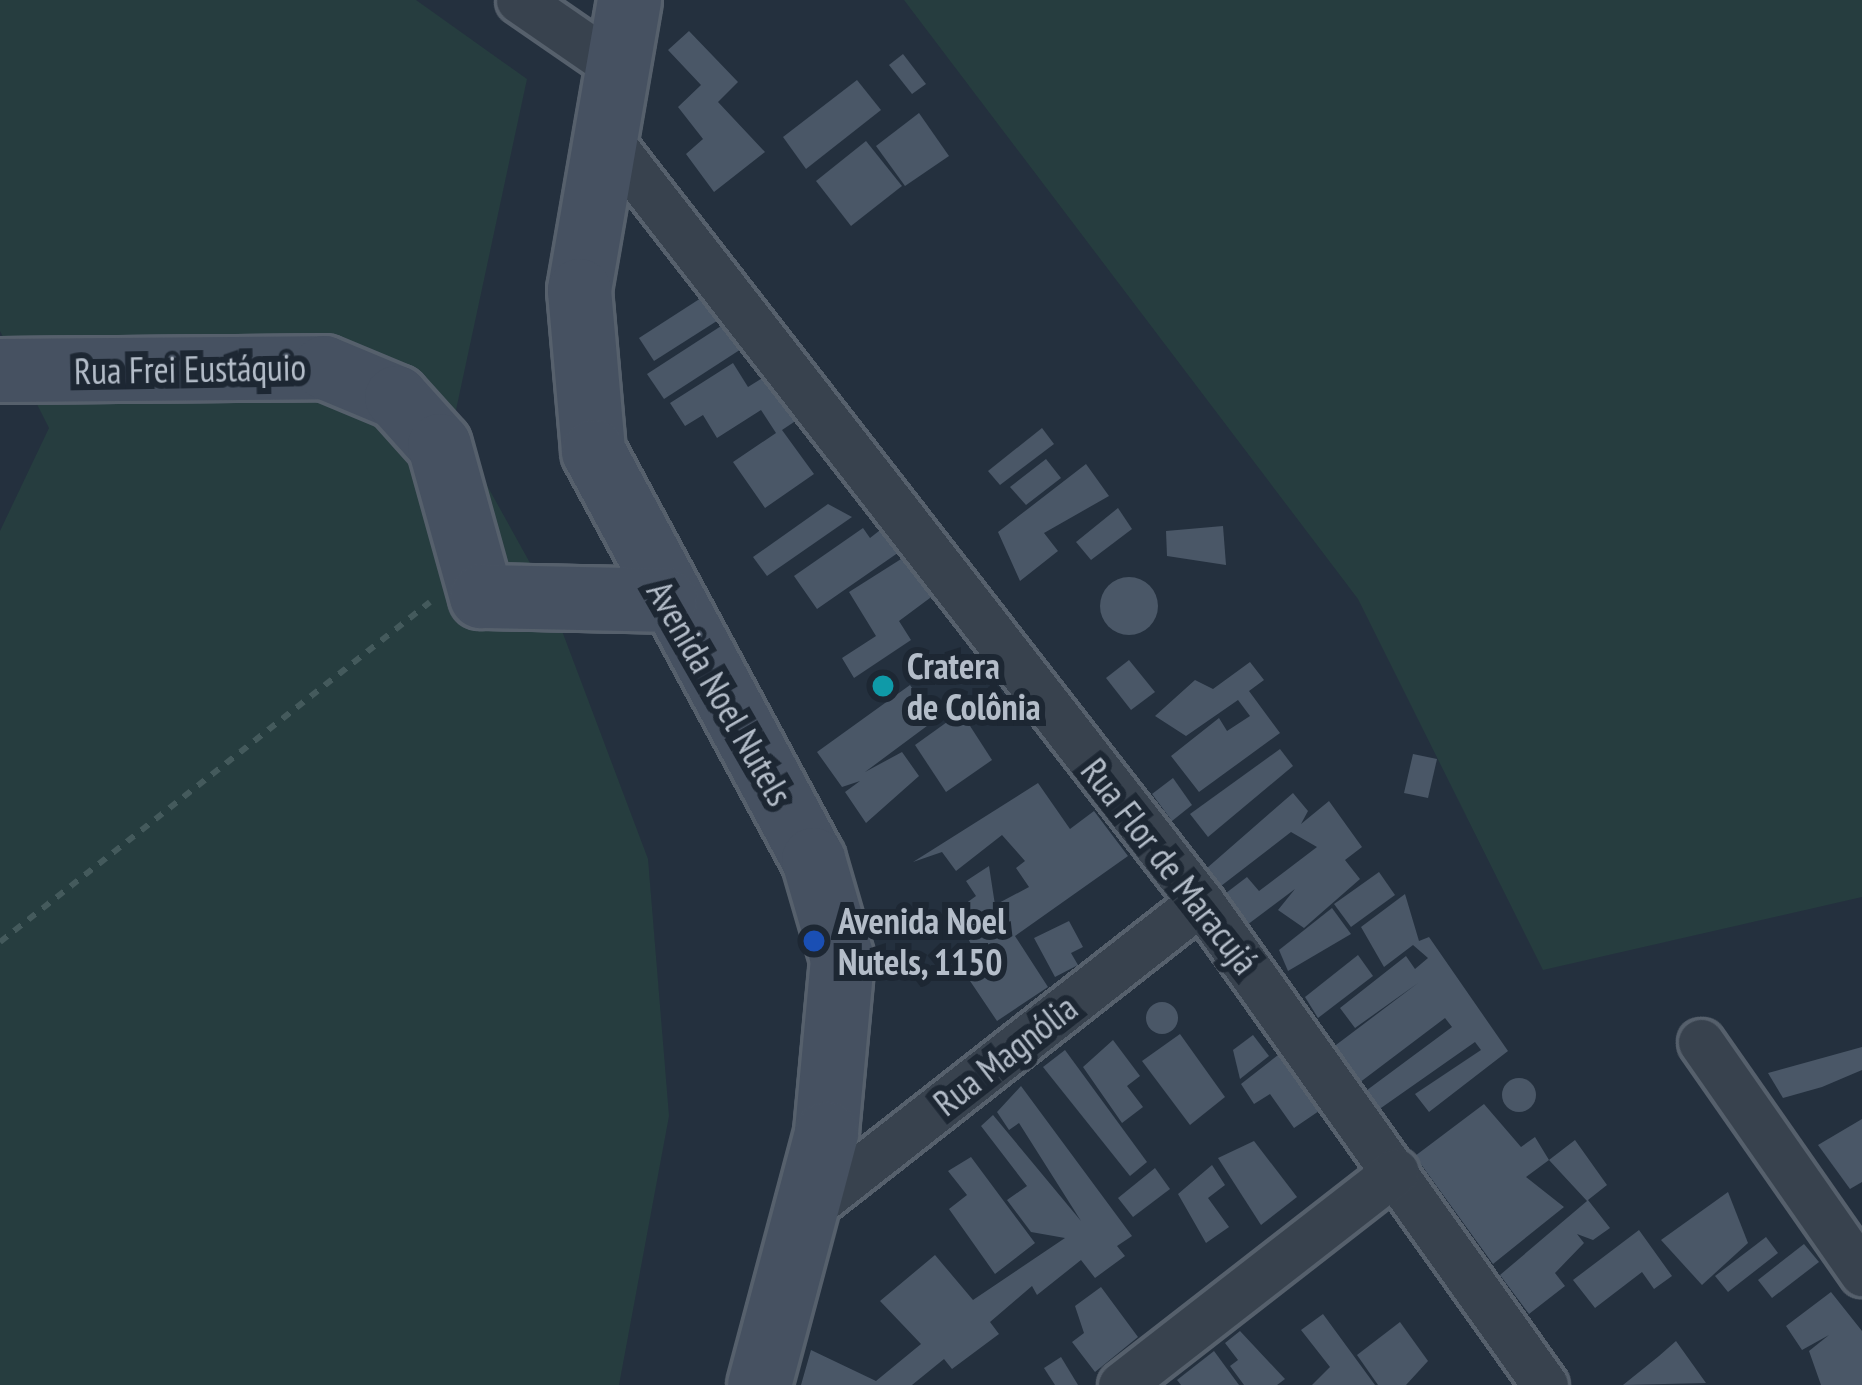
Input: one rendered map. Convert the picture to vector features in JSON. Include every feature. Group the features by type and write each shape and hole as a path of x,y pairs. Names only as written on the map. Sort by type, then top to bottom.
{"street":[{"path":"519,0 616,67"},
{"name":"Avenida Noel Nutels","path":"629,0 602,130 579,290 586,412 610,499 813,860 837,938 839,1061 809,1208 759,1385"},
{"name":"Rua Flor de Maracujá","path":"602,130 1202,902 1546,1385"},
{"name":"Rua Frei Eustáquio","path":"0,370 271,362 371,385 416,411 439,445 464,509 470,575"},
{"path":"470,575 481,596 504,600 664,600"},
{"name":"Rua Magnólia","path":"809,1208 1202,902"},
{"path":"1701,1042 1862,1273"},
{"path":"1120,1385 1396,1171"}],"path":[{"path":"0,941 179,790 470,575"}],"green space":[{"path":"0,0 416,0 527,79 453,424 550,599 648,859 669,1116 619,1385 0,1385 0,531 49,428 0,331"},
{"path":"904,0 1862,0 1862,897 1543,970 1358,599"}],"building":[{"path":"689,31 738,82 718,102 765,152 714,192 686,154 703,139 678,107 701,85 668,50"},
{"path":"903,54 926,84 912,94 889,65"},
{"path":"857,80 881,110 806,169 783,137"},
{"path":"919,113 949,156 905,186 876,146"},
{"path":"866,141 902,186 851,226 816,181"},
{"path":"715,289 731,312 654,361 639,338"},
{"path":"735,317 752,342 664,399 647,374"},
{"path":"733,363 748,387 772,372 803,416 782,430 814,474 765,508 733,462 776,433 761,410 717,438 703,415 685,426 670,403"},
{"path":"1042,428 1054,444 1000,485 988,471"},
{"path":"1046,459 1061,478 1026,505 1010,487"},
{"path":"1086,464 1109,496 1044,533 1058,551 1020,581 998,532"},
{"path":"828,504 852,517 767,576 753,557"},
{"path":"1118,508 1132,529 1091,560 1076,542"},
{"path":"1223,526 1226,565 1167,556 1166,531"},
{"path":"884,527 902,550 817,609 794,576 863,528 870,538"},
{"path":"909,554 934,595 899,621 911,640 854,678 842,658 876,636 849,592"},
{"path":"1129,577 1149,586 1158,606 1149,626 1129,635 1109,626 1100,606 1109,586"},
{"path":"1129,660 1155,692 1131,710 1106,678"},
{"path":"1250,662 1264,680 1249,691 1280,733 1199,792 1171,756 1219,718 1227,731 1250,716 1238,700 1186,736 1155,716 1195,680 1213,689"},
{"path":"910,685 935,720 865,772 902,752 919,776 866,823 845,792 860,781 842,787 817,752"},
{"path":"961,712 992,760 946,792 915,745"},
{"path":"1280,749 1293,766 1208,837 1190,814"},
{"path":"1413,754 1437,759 1428,798 1404,793"},
{"path":"1173,778 1192,805 1172,821 1152,794"},
{"path":"1038,783 1070,829 1094,811 1128,856 1015,936 1048,987 997,1021 964,972 981,963 954,912 976,896 966,881 989,866 995,905 1029,887 1016,868 1025,861 1002,835 956,871 942,852 913,862"},
{"path":"1293,793 1308,811 1301,824 1329,801 1362,847 1345,860 1360,879 1304,928 1278,910 1295,889 1247,925 1226,893 1247,877 1259,891 1317,847 1291,832 1221,886 1207,868"},
{"path":"1379,872 1395,895 1351,927 1334,904"},
{"path":"1405,894 1419,941 1429,937 1508,1051 1429,1112 1415,1094 1481,1050 1475,1042 1371,1115 1359,1096 1452,1027 1445,1018 1359,1083 1332,1048 1418,983 1355,1028 1340,1008 1406,956 1415,969 1428,958 1413,945 1384,967 1361,927"},
{"path":"925,902 937,924 926,933 913,909"},
{"path":"1332,908 1351,934 1288,971 1279,950"},
{"path":"1069,921 1083,947 1071,953 1078,965 1055,977 1034,938"},
{"path":"1358,955 1373,976 1318,1018 1305,997"},
{"path":"1162,1002 1173,1007 1178,1018 1173,1029 1162,1034 1151,1029 1146,1018 1151,1007"},
{"path":"1180,1034 1225,1097 1190,1125 1142,1061"},
{"path":"1253,1035 1269,1056 1240,1079 1233,1050"},
{"path":"1113,1040 1140,1076 1127,1086 1143,1107 1122,1123 1083,1067"},
{"path":"1862,1047 1862,1070 1783,1098 1768,1073"},
{"path":"1065,1050 1147,1162 1130,1176 1043,1067"},
{"path":"1278,1055 1319,1111 1294,1128 1270,1094 1254,1104 1241,1084"},
{"path":"1519,1078 1531,1083 1536,1095 1531,1107 1519,1112 1507,1107 1502,1095 1507,1083"},
{"path":"1021,1086 1132,1236 1117,1246 1125,1256 1095,1278 1081,1260 1037,1295 1032,1286 990,1322 999,1334 952,1369 944,1359 912,1385 801,1385 811,1350 876,1381 921,1344 880,1301 935,1255 973,1300 1065,1238 1031,1232 1007,1200 1027,1186 981,1126 993,1115 1081,1221 1019,1123 1009,1130 997,1112"},
{"path":"1484,1104 1521,1147 1535,1137 1549,1160 1526,1177 1564,1207 1493,1264 1415,1156"},
{"path":"1862,1119 1862,1182 1850,1189 1818,1145"},
{"path":"1575,1140 1607,1185 1588,1200 1610,1228 1593,1240 1577,1234 1584,1243 1555,1273 1565,1286 1529,1314 1500,1275 1587,1201 1549,1160"},
{"path":"1254,1141 1297,1197 1261,1225 1218,1158"},
{"path":"971,1157 1035,1243 995,1274 949,1209 967,1195 948,1171"},
{"path":"1212,1165 1225,1185 1208,1198 1229,1227 1206,1243 1178,1194"},
{"path":"1155,1168 1170,1189 1133,1217 1118,1198"},
{"path":"1728,1192 1748,1243 1702,1285 1661,1240"},
{"path":"1639,1230 1672,1276 1654,1289 1642,1272 1595,1308 1573,1280"},
{"path":"1766,1237 1778,1253 1728,1292 1715,1276"},
{"path":"1804,1244 1819,1262 1772,1298 1758,1280"},
{"path":"1101,1287 1138,1337 1095,1372 1072,1342 1084,1333 1075,1306"},
{"path":"1831,1292 1862,1331 1862,1385 1821,1385 1809,1351 1829,1335 1802,1350 1786,1326"},
{"path":"1323,1314 1375,1385 1312,1385 1330,1367 1301,1330"},
{"path":"1400,1322 1428,1361 1406,1385 1378,1385 1357,1355"},
{"path":"1240,1331 1285,1379 1277,1385 1244,1385 1230,1366 1238,1360 1225,1343"},
{"path":"1676,1341 1706,1383 1623,1385 1659,1356"},
{"path":"1214,1351 1239,1385 1181,1385 1177,1380"},
{"path":"1061,1357 1078,1385 1055,1385 1044,1368"}],"place":[{"name":"Cratera de Colônia","path":"883,686"},
{"name":"Avenida Noel Nutels, 1150","path":"814,941"}]}
